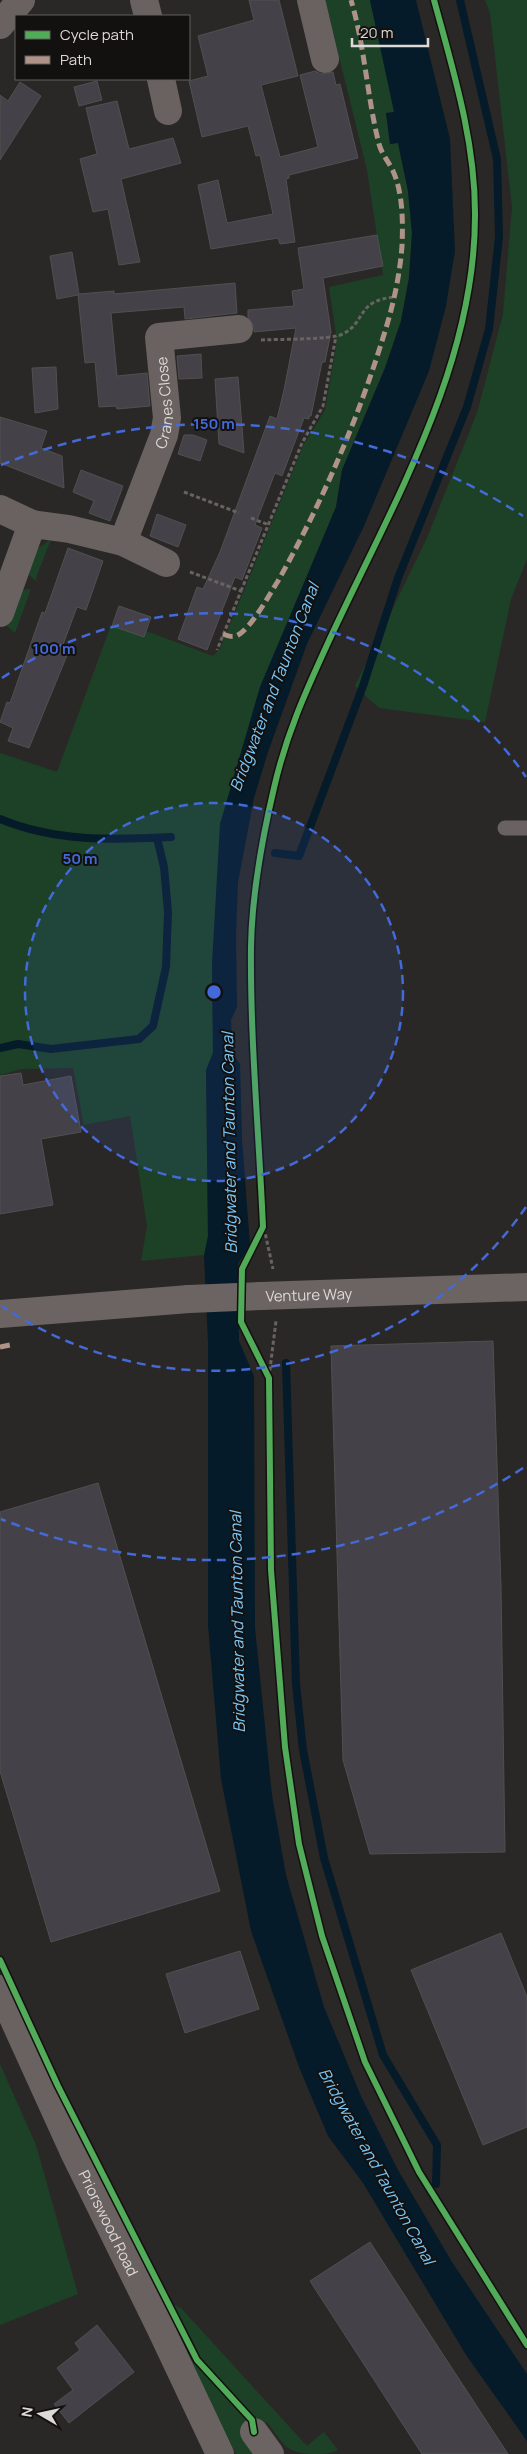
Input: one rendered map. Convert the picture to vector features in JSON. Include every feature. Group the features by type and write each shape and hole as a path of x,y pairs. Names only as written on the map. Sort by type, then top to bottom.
{"main road":[{"name":"Priorswood Road","path":"0,1989 74,2152 220,2454"}],"street":[{"path":"0,25 21,0"},
{"path":"144,0 148,15"},
{"path":"311,0 325,59"},
{"path":"161,80 168,111"},
{"name":"Cranes Close","path":"123,542 164,435 167,418 159,337 239,329"},
{"path":"0,509 32,524 69,529 123,542 166,563"},
{"path":"0,613 32,524"},
{"name":"Venture Way","path":"0,1314 189,1299 260,1290 527,1287"},
{"path":"254,2432 270,2454"}],"lane":[{"path":"505,828 527,828"}],"path":[{"path":"269,1388 260,1290 263,1227 251,944 257,882 274,787 293,720 412,463 441,391 463,318 472,270 475,213 472,159 460,98 434,0"},
{"path":"239,329 249,341 336,336 350,328 366,307 379,299 394,297"},
{"path":"217,650 302,443 323,406 336,336"},
{"path":"184,492 238,513"},
{"path":"251,518 269,525"},
{"path":"166,563 241,591"},
{"path":"260,1290 242,1269 263,1227"},
{"path":"240,1322 269,1378"}],"green space":[{"path":"325,0 370,0 395,112 386,113 390,144 398,143 408,191 412,233 409,278 401,321 385,368 342,470 336,507 260,687 212,963 213,1053 206,1071 208,1236 204,1255 141,1261 147,1226 130,1116 84,1125 73,1068 22,1069 0,1075 0,753 57,772 111,625 146,631 213,656 220,649 303,446 325,410 337,341 329,287 383,275 367,170"},
{"path":"485,0 527,0 527,559 511,599 485,722 379,708 355,686 427,538 477,413 503,314 512,207 490,13"},
{"path":"51,539 36,581 27,573 36,550"},
{"path":"31,589 15,633 7,626 21,590"},
{"path":"0,2064 36,2145 78,2294 0,2325"},
{"path":"174,2305 181,2308 307,2446 324,2432 338,2450 324,2454 306,2454 291,2450 282,2442 267,2422 247,2437 256,2454 236,2454 190,2362 201,2358"}],"water":[{"name":"Bridgwater and Taunton Canal","path":"370,0 416,0 450,139 455,251 446,306 429,371 364,526 307,644 268,752 254,798 238,882 236,935 237,1007 231,1020 233,1054 240,1064 242,1139 250,1245 238,1264 239,1341 254,1376 255,1628 272,1795 286,1875 324,2007 361,2096 398,2170 452,2262 527,2374 527,2441 466,2355 363,2183 328,2136 299,2067 251,1931 221,1779 208,1625 208,1343 204,1256 208,1236 206,1070 213,1053 212,963 220,824 260,687 336,507 342,470 385,368 401,321 409,278 412,233 408,191 398,143 390,144 386,113 394,112"}],"building":[{"path":"249,0 279,0 298,76 261,85 280,157 318,147 300,75 315,71 321,74 333,72 336,85 340,84 358,158 289,175 289,178 286,179 295,242 280,244 278,238 211,249 198,185 218,180 227,223 273,214 260,155 256,156 248,126 202,137 189,81 208,76 198,36 254,20"},
{"path":"97,81 102,100 79,106 74,87"},
{"path":"20,82 41,96 0,160 0,95 8,101"},
{"path":"117,101 129,149 173,138 181,163 121,179 140,262 119,265 108,209 93,212 80,159 97,154 86,108"},
{"path":"377,235 383,266 323,278 331,332 325,362 322,362 311,416 309,416 309,419 304,418 282,476 275,473 255,525 262,528 242,580 235,577 207,650 178,639 197,587 203,589 220,552 270,416 277,419 284,390 296,328 254,332 254,327 248,317 248,310 294,306 292,291 304,289 298,248"},
{"path":"72,252 79,294 114,291 114,294 235,283 237,313 185,319 184,307 111,313 117,376 147,373 150,406 117,409 116,406 99,407 95,362 85,363 78,295 57,299 50,256"},
{"path":"201,354 202,378 179,379 177,356"},
{"path":"56,367 58,409 35,413 32,368"},
{"path":"238,377 244,453 219,444 215,379"},
{"path":"0,417 47,431 41,448 62,456 64,488 0,463"},
{"path":"184,435 193,435 207,440 200,461 178,454"},
{"path":"81,470 123,486 110,521 89,513 94,501 73,492"},
{"path":"157,514 186,525 178,547 150,536"},
{"path":"68,548 103,561 86,610 77,607 61,650 68,653 29,748 8,741 13,728 0,722 7,702 10,703 42,612 45,613"},
{"path":"119,606 151,617 144,637 112,626"},
{"path":"21,1073 23,1085 71,1076 81,1132 41,1139 53,1205 0,1214 0,1076"},
{"path":"493,1341 501,1587 505,1852 370,1854 343,1760 331,1346"},
{"path":"98,1483 220,1891 51,1942 0,1771 0,1512"},
{"path":"501,1933 527,1997 527,2127 483,2145 411,1970"},
{"path":"240,1951 259,2009 185,2033 166,1974"},
{"path":"370,2242 508,2454 422,2454 310,2281"},
{"path":"97,2325 134,2372 69,2423 54,2404 73,2390 57,2368 80,2350 75,2343"}],"waterway":[{"path":"275,853 299,856 363,686 398,578 467,407 489,329 499,237 497,159 460,0"},
{"path":"0,819 42,832 63,836 105,839 171,837"},
{"path":"0,1048 18,1044 51,1049 139,1039 153,1026 166,967 168,912 164,867 157,838"},
{"path":"286,1363 296,1684 303,1750 324,1858 383,2055 437,2145 436,2184"}],"marked path":[{"path":"223,634 232,637 236,636 249,625 278,581 294,551 325,489 352,425 376,361 392,308 402,246 401,198 393,171 379,144 360,36 351,0"},
{"path":"0,1347 10,1345"}],"cycle path":[{"path":"434,0 462,105 471,159 475,213 472,270 461,326 445,381 425,435 402,489 304,697 284,750 270,807 256,887 251,946 253,1051 263,1227 242,1269 241,1322 269,1378 271,1570 285,1747 299,1844 322,1936 365,2062 419,2172 527,2345"},
{"path":"0,1960 58,2086 197,2360 252,2420 254,2432"}]}
